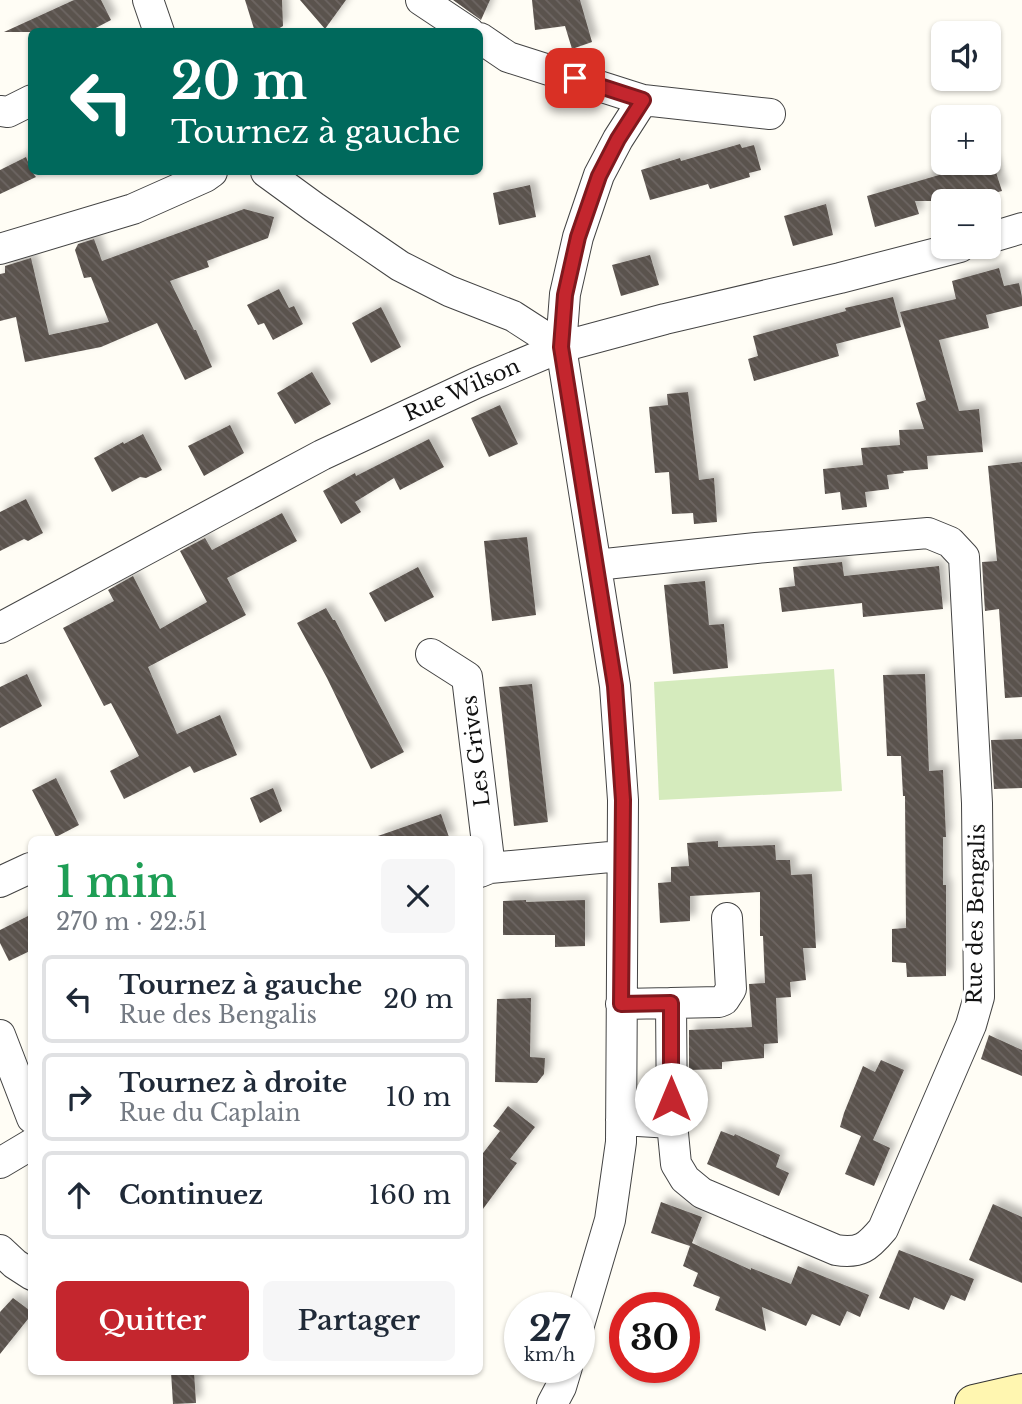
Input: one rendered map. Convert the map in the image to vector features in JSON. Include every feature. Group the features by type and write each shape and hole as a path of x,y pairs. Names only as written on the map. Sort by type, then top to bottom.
{"main road":[{"path":"974,1404 1022,1393"}],"street":[{"path":"148,0 158,28"},
{"path":"421,0 463,28"},
{"path":"483,40 508,57 643,100 770,114"},
{"path":"589,1292 610,1220 621,1142 623,800 615,686 561,347 565,295 578,237 599,176 643,100"},
{"path":"0,111 8,112 28,102"},
{"path":"0,249 133,209 208,175"},
{"path":"270,175 400,266 449,291 513,316 561,347"},
{"path":"1001,234 1022,228"},
{"name":"Rue Wilson","path":"0,628 322,455 476,383 561,347 665,318 931,254"},
{"name":"Rue des Bengalis","path":"596,565 928,533 950,542 964,557 976,803 979,997 971,1025 883,1229 871,1244 849,1252 836,1250 702,1193 685,1179 676,1164 671,1123 671,1003"},
{"name":"Les Grives","path":"431,654 467,677 482,836"},
{"name":"Les Grives","path":"483,849 485,870"},
{"path":"485,870 621,856"},
{"path":"0,882 28,869"},
{"path":"621,1004 724,1000 731,989 727,918"},
{"path":"0,1035 28,1108"},
{"path":"621,1120 671,1123"},
{"path":"0,1163 28,1146"},
{"path":"0,1250 28,1272"},
{"path":"552,1404 562,1383"}],"green space":[{"path":"834,669 842,791 659,800 654,682"}],"building":[{"path":"74,0 101,0 111,20 96,28 28,28 28,32 4,32"},
{"path":"245,0 282,0 283,26 254,28"},
{"path":"300,0 346,0 324,28"},
{"path":"453,0 490,0 481,20"},
{"path":"532,0 580,0 592,42 572,49 565,26 535,30"},
{"path":"740,144 742,148 754,145 761,170 749,173 750,177 710,189 708,184 650,200 641,170"},
{"path":"26,157 28,175 36,177 0,194 0,170"},
{"path":"939,175 997,175 1002,191 931,189 931,201 915,201 919,214 875,227 867,196"},
{"path":"530,185 536,217 499,225 493,193"},
{"path":"826,204 833,235 793,246 784,216"},
{"path":"244,209 274,217 268,238 207,261 209,267 170,281 212,367 185,380 157,323 101,347 25,362 16,317 0,321 0,274 5,273 5,266 31,258 49,335 109,322 91,277 84,278 75,250 78,244 94,239 102,261"},
{"path":"650,255 659,285 621,296 612,265"},
{"path":"999,268 1004,286 1019,283 1022,306 986,315 989,328 939,340 959,411 979,409 983,452 927,456 928,469 887,475 889,489 865,492 867,507 842,510 840,492 825,494 823,469 863,465 861,448 900,445 899,430 924,429 916,403 926,400 900,312 956,299 952,281"},
{"path":"279,289 289,308 294,306 303,324 273,340 264,323 258,325 247,305"},
{"path":"893,297 901,327 836,344 839,356 754,381 748,359 758,356 753,336 846,311 845,308"},
{"path":"381,307 401,347 371,363 352,323"},
{"path":"312,372 331,404 295,424 277,393"},
{"path":"688,392 699,480 714,478 717,522 694,524 693,513 672,514 669,472 655,473 649,407 668,405 667,394"},
{"path":"500,405 518,444 489,457 471,418"},
{"path":"230,425 244,453 204,476 188,446"},
{"path":"143,434 162,470 146,478 140,477 112,492 94,458"},
{"path":"429,439 444,467 400,490 394,478 355,502 361,512 341,524 323,491"},
{"path":"1022,462 1022,697 1005,698 999,609 985,611 982,562 997,561 988,466"},
{"path":"26,499 43,533 0,551 0,512"},
{"path":"282,513 297,541 227,578 246,615 148,667 177,734 220,715 237,755 194,773 190,766 124,799 110,771 139,756 111,703 104,706 63,628 114,601 108,590 133,576 160,629 207,602 180,551 205,538 212,550"},
{"path":"527,537 536,615 492,621 484,541"},
{"path":"842,562 844,576 939,566 943,609 863,617 862,603 782,612 779,588 795,586 793,567"},
{"path":"418,567 434,597 385,622 369,593"},
{"path":"705,581 709,625 724,624 728,668 673,674 664,585"},
{"path":"326,608 335,620 404,752 371,769 297,623"},
{"path":"27,674 42,706 0,728 0,687"},
{"path":"925,674 929,771 943,770 946,976 907,977 906,963 892,962 892,929 906,928 905,796 901,756 887,756 883,675"},
{"path":"532,684 548,822 514,826 499,687"},
{"path":"1022,739 1022,788 994,789 991,740"},
{"path":"56,778 79,825 55,836 32,790"},
{"path":"273,788 282,811 260,823 250,798"},
{"path":"441,814 449,836 378,836"},
{"path":"718,841 718,847 775,845 776,860 790,860 791,875 812,874 816,948 803,948 806,980 790,982 791,997 776,998 778,1043 764,1044 764,1058 722,1062 722,1069 689,1070 689,1030 752,1027 749,984 765,983 763,936 760,936 760,892 690,896 690,921 660,923 658,883 671,882 671,867 689,866 687,843"},
{"path":"585,900 585,946 555,947 555,935 503,935 503,901"},
{"path":"28,916 28,952 9,961 0,943 0,930"},
{"path":"531,998 530,1057 545,1058 544,1074 537,1083 495,1082 497,999"},
{"path":"989,1035 1022,1050 1022,1076 981,1059"},
{"path":"881,1060 904,1070 873,1140 890,1148 874,1186 845,1174 861,1136 840,1127 863,1066 875,1072"},
{"path":"508,1106 535,1127 510,1159 517,1163 483,1209 483,1153 500,1131 493,1126"},
{"path":"721,1131 734,1136 735,1134 780,1155 776,1167 789,1173 779,1196 707,1164"},
{"path":"661,1202 702,1217 692,1243 751,1270 791,1284 798,1266 869,1295 860,1317 847,1311 840,1326 812,1314 806,1326 762,1307 766,1331 715,1310 720,1297 693,1286 698,1273 683,1266 690,1246 651,1233"},
{"path":"993,1204 1022,1217 1022,1283 969,1260"},
{"path":"899,1250 974,1279 965,1301 951,1295 944,1310 914,1297 909,1310 879,1298"},
{"path":"13,1298 28,1309 28,1319 0,1354 0,1312"},
{"path":"171,1375 194,1375 196,1403 173,1404"}],"route":[{"path":"575,78 643,100 599,176 578,237 565,295 561,347 615,686 623,800 621,1004 671,1003 671,1099"}]}
